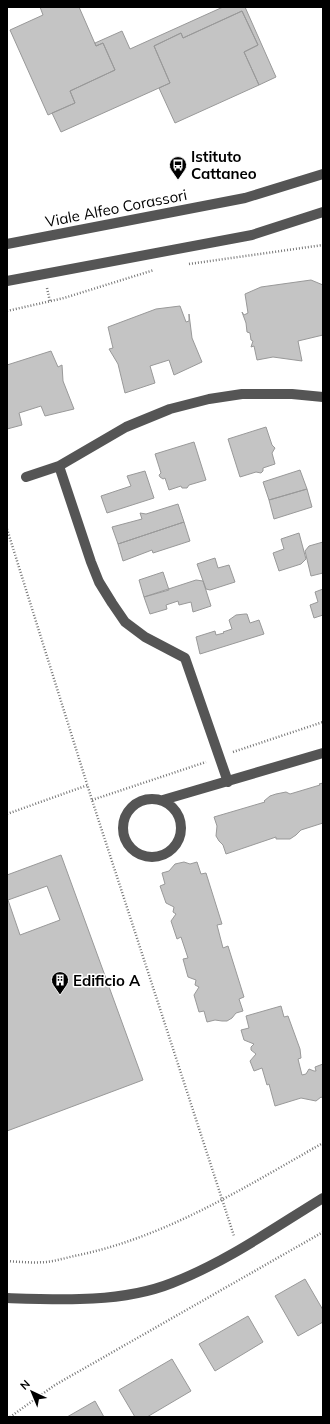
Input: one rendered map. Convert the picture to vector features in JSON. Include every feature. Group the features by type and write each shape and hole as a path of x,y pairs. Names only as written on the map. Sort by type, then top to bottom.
{"street":[{"name":"Viale Alfeo Corassori","path":"7,244 246,198 323,174"},
{"path":"7,281 252,235 323,212"},
{"path":"26,476 59,466 126,427 170,409 209,399 242,394 292,394 323,397"},
{"path":"59,466 91,562 99,582 112,603 125,622 145,637 185,658 228,782"},
{"path":"163,800 170,804 180,819 181,829 178,840 171,850 155,857 137,853 127,844 123,835 122,827 127,813 133,805 140,800 150,798 163,800 323,753"},
{"path":"7,1298 57,1300 113,1297 144,1291 172,1283 224,1259 323,1198"}],"path":[{"path":"187,264 323,246"},
{"path":"7,311 64,298 156,270"},
{"path":"7,529 238,1250"},
{"path":"7,814 88,785"},
{"path":"7,1261 47,1262 101,1250 144,1236 199,1212 323,1144"},
{"path":"10,1417 55,1385 323,1232"}],"building":[{"path":"40,7 79,7 96,46 103,43 115,70 70,91 75,103 48,115 10,30 43,15"},
{"path":"223,7 245,7 276,77 259,85 244,52 258,45 242,11 183,38 181,33 154,46 170,83 61,132 52,113 75,103 70,91 115,70 103,43 96,46 95,43 122,31 130,49"},
{"path":"242,11 258,45 244,52 259,85 175,123 159,88 170,83 154,46 181,33 183,38"},
{"path":"311,280 323,285 323,335 298,341 302,361 273,357 257,360 254,346 251,347 253,341 251,340 250,333 247,332 246,323 242,312 244,315 248,313 245,294 261,287"},
{"path":"180,306 186,322 189,321 189,314 192,338 202,362 174,375 169,360 150,366 155,383 125,393 118,364 109,349 113,348 108,327 156,309"},
{"path":"51,351 58,367 62,365 63,381 74,409 45,416 41,406 19,413 22,425 7,429 7,365"},
{"path":"266,427 272,445 275,448 272,453 275,464 263,468 261,473 256,472 240,477 228,439"},
{"path":"194,442 206,480 189,485 187,488 182,488 181,486 169,490 165,478 163,479 159,475 161,473 155,454"},
{"path":"300,470 307,489 269,500 263,482"},
{"path":"145,471 154,498 107,513 101,496 131,486 127,476"},
{"path":"307,489 312,507 274,519 269,500"},
{"path":"178,504 184,522 118,544 112,527 142,519 140,513 146,514"},
{"path":"184,522 190,541 153,553 152,550 123,561 118,544"},
{"path":"299,533 306,559 301,564 279,571 273,553 284,549 281,539"},
{"path":"323,542 323,573 311,576 305,551 309,546"},
{"path":"215,558 218,568 229,565 235,582 210,590 206,589 197,564"},
{"path":"163,572 169,590 144,597 139,580"},
{"path":"196,580 203,581 211,606 193,612 191,602 179,605 178,601 166,605 167,609 150,614 144,597"},
{"path":"323,589 323,615 314,618 310,605 318,602 315,592"},
{"path":"247,614 250,623 259,620 264,634 200,654 196,637 215,631 216,635 224,633 223,632 232,629 229,620 236,615"},
{"path":"323,783 323,823 301,830 290,839 276,839 276,837 226,854 223,845 216,836 217,826 214,817 265,802 264,801 270,796 276,794 286,792 290,794"},
{"name":"Edificio A","path":"61,855 143,1080 7,1131 7,875","holes":["47,886 60,920 20,935 8,900"]},
{"path":"184,862 190,864 197,862 201,874 206,873 222,924 217,925 223,948 228,946 244,997 239,999 243,1011 236,1013 227,1021 215,1020 207,1022 204,1011 199,1012 194,995 199,987 195,985 196,980 188,977 183,959 188,958 181,937 177,939 171,921 176,914 173,912 174,907 166,903 160,886 165,884 162,873 169,871 175,864"},
{"path":"281,1006 284,1017 288,1016 300,1049 301,1058 298,1059 302,1075 306,1074 309,1069 316,1071 315,1067 323,1064 323,1098 321,1097 316,1101 301,1098 275,1106 269,1084 267,1085 262,1068 254,1071 250,1061 256,1054 251,1050 251,1047 254,1044 244,1040 241,1030 249,1028 246,1016"},
{"path":"305,1279 323,1310 323,1322 298,1336 275,1296"},
{"path":"248,1316 263,1342 215,1371 199,1344"},
{"path":"172,1359 191,1391 147,1417 135,1417 119,1390"},
{"path":"95,1401 104,1417 67,1417"}],"place":[{"name":"Istituto Cattaneo","path":"178,180"},
{"name":"Edificio A","path":"60,995"}]}
